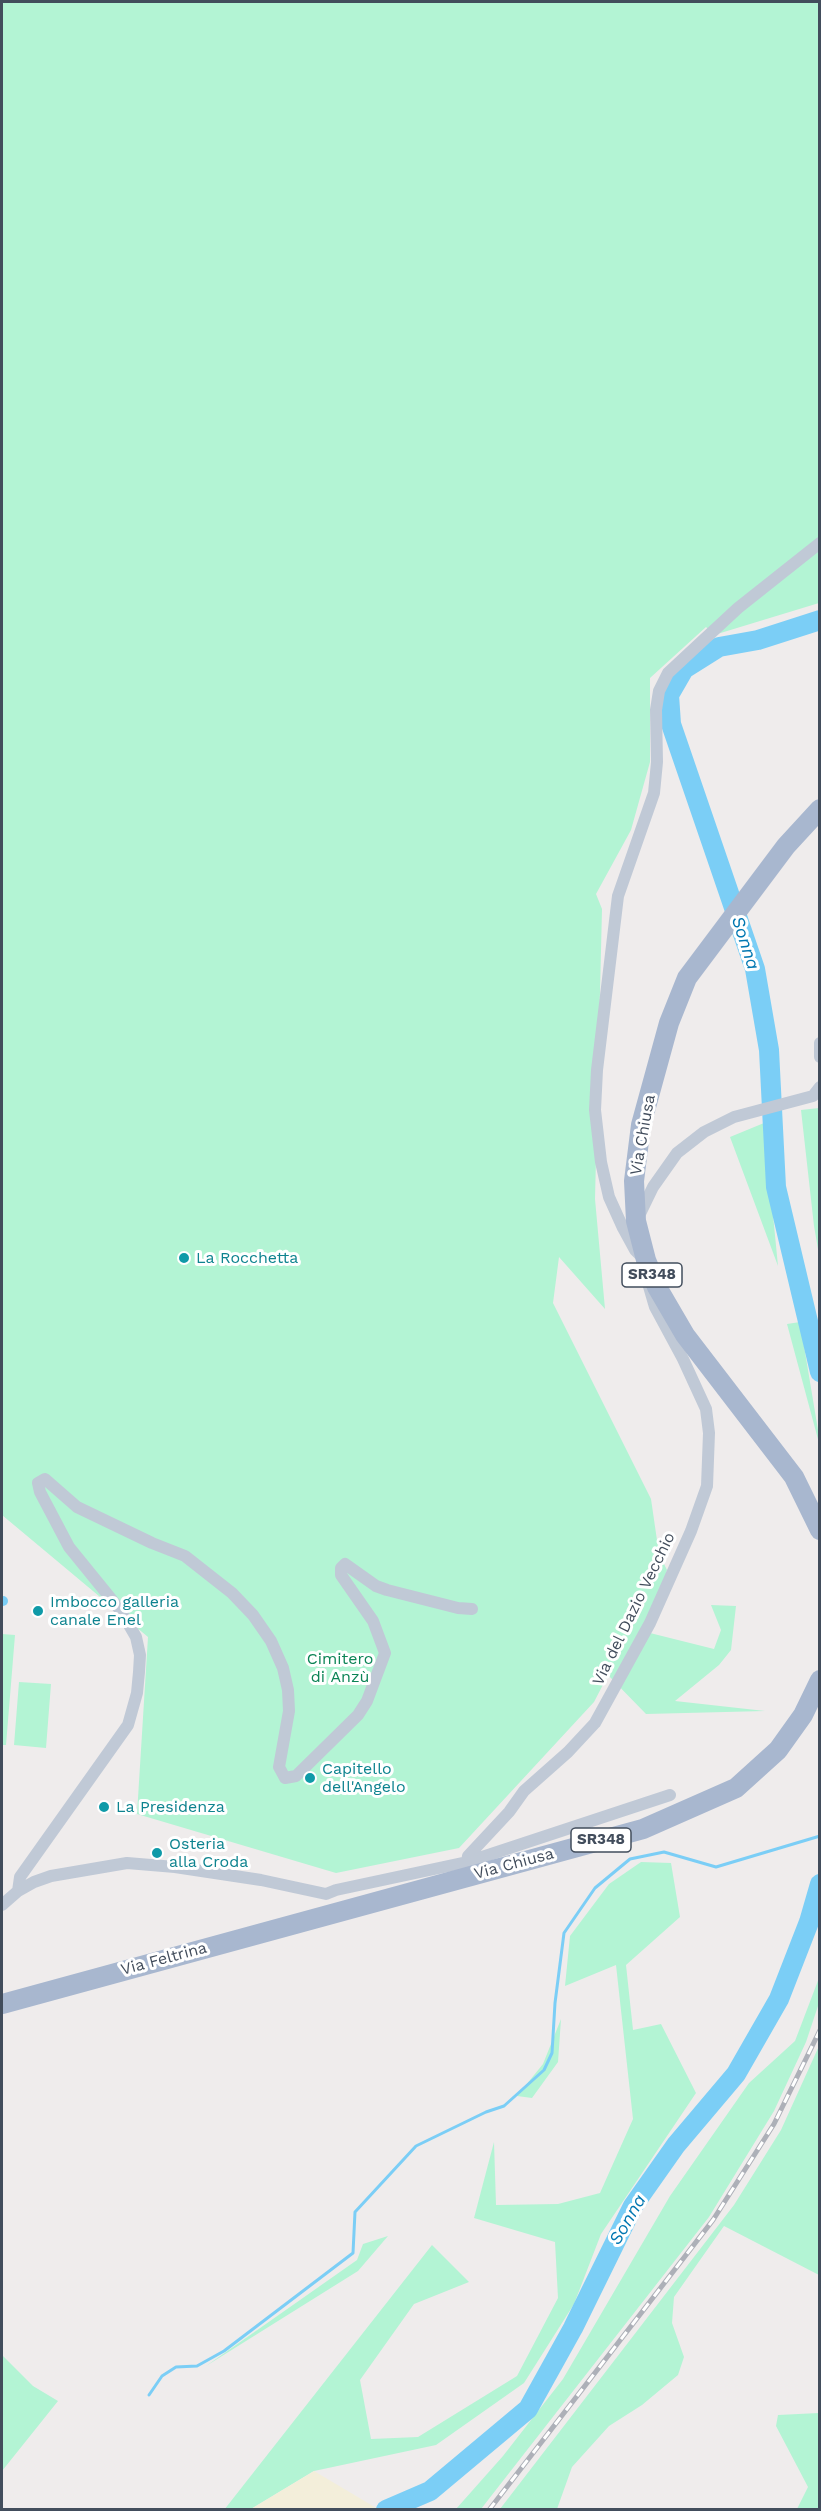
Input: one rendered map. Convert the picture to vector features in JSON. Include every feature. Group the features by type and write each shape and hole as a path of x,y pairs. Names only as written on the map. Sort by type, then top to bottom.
{"main road":[{"name":"Via Chiusa","path":"819,809 786,846 687,978 669,1023 641,1125 634,1181 636,1221 646,1260 657,1287 685,1335 794,1477 819,1530"},
{"name":"Via Chiusa","path":"326,1914 632,1832 736,1788 778,1750 803,1715 819,1680"},
{"name":"Via Feltrina","path":"2,2004 326,1914"}],"street":[{"path":"646,1260 635,1250 609,1197 601,1162 595,1110 597,1070 618,896 654,793 657,762 656,710 659,691 668,673 697,645 738,608 819,543"},
{"path":"819,1043 819,1057"},
{"path":"636,1221 653,1187 677,1153 704,1132 734,1117 813,1096 819,1087"},
{"name":"Via del Dazio Vecchio","path":"467,1862 468,1856 509,1812 524,1791 568,1752 594,1723 650,1623 691,1531 707,1486 709,1433 706,1409 655,1307 647,1278 646,1260"},
{"path":"18,1891 21,1877 128,1725 137,1693 140,1664 136,1637 121,1611 69,1547 40,1492 38,1483 45,1479 76,1507 185,1556 231,1593 253,1615 271,1641 283,1668 288,1690 289,1712 279,1767 285,1778 296,1776 358,1715 367,1701 385,1653 373,1621 341,1575 341,1568 345,1564 376,1586 387,1590 458,1608 472,1609"},
{"path":"3,1902 18,1891 51,1876 127,1863 175,1867 261,1880 326,1894 467,1862 670,1795"}],"green space":[{"name":"Cimitero di Anzù","path":"2,2 819,2 819,603 714,635 706,627 650,678 650,762 631,830 596,894 602,909 595,1199 605,1309 559,1257 553,1303 651,1499 659,1554 667,1570 650,1633 714,1649 721,1630 711,1605 736,1606 731,1650 719,1665 675,1701 765,1711 646,1714 608,1675 594,1702 459,1848 336,1873 137,1814 148,1637 2,1515"},
{"path":"820,1108 819,1255 801,1110"},
{"path":"764,1123 778,1266 730,1137"},
{"path":"800,1322 819,1436 819,1443 787,1324"},
{"path":"2,1634 15,1635 6,1745 2,1745"},
{"path":"19,1682 51,1684 46,1748 14,1745"},
{"path":"641,1862 671,1863 680,1917 626,1965 633,2030 661,2024 696,2093 601,2234 574,2304 524,2383 436,2445 314,2471 251,2509 224,2510 432,2245 469,2282 414,2304 360,2380 371,2439 418,2437 517,2376 558,2298 555,2242 474,2218 494,2142 496,2205 558,2204 600,2193 633,2119 616,1965 565,1986 570,1936 609,1884"},
{"path":"819,1978 819,2003 806,2042 774,2111 709,2217 481,2509 456,2509 503,2456 563,2379 670,2196 749,2083 795,2041"},
{"path":"561,2019 558,2062 532,2098 517,2096 543,2064"},
{"path":"819,2046 819,2275 724,2226 674,2297 672,2323 684,2357 678,2375 642,2405 609,2426 572,2467 557,2509 500,2509 734,2205 781,2130"},
{"path":"388,2236 358,2271 206,2366 357,2260 363,2244"},
{"path":"2,2355 33,2386 58,2401 2,2471"},
{"path":"819,2413 819,2509 797,2509 808,2487 776,2426 778,2415"}],"sand":[{"path":"314,2471 378,2509 251,2509"}],"waterway":[{"name":"Sonna","path":"820,620 758,640 719,647 684,669 669,695 671,724 755,969 769,1050 776,1187 820,1372"},
{"path":"149,2395 162,2376 176,2367 197,2366 224,2351 353,2253 355,2212 416,2146 486,2112 504,2106 544,2070 552,2053 555,2003 564,1933 595,1888 630,1859 664,1852 716,1867 820,1836"},
{"name":"Sonna","path":"386,2510 430,2491 528,2409 573,2328 633,2206 676,2145 736,2074 779,1999 809,1922 820,1884"}],"railway":[{"path":"489,2510 713,2220 774,2124 820,2030"}],"place":[{"name":"La Rocchetta","path":"184,1258"},
{"name":"Imbocco galleria canale Enel","path":"38,1611"},
{"name":"Capitello dell'Angelo","path":"310,1778"},
{"name":"La Presidenza","path":"104,1807"},
{"name":"Osteria alla Croda","path":"157,1853"}]}
